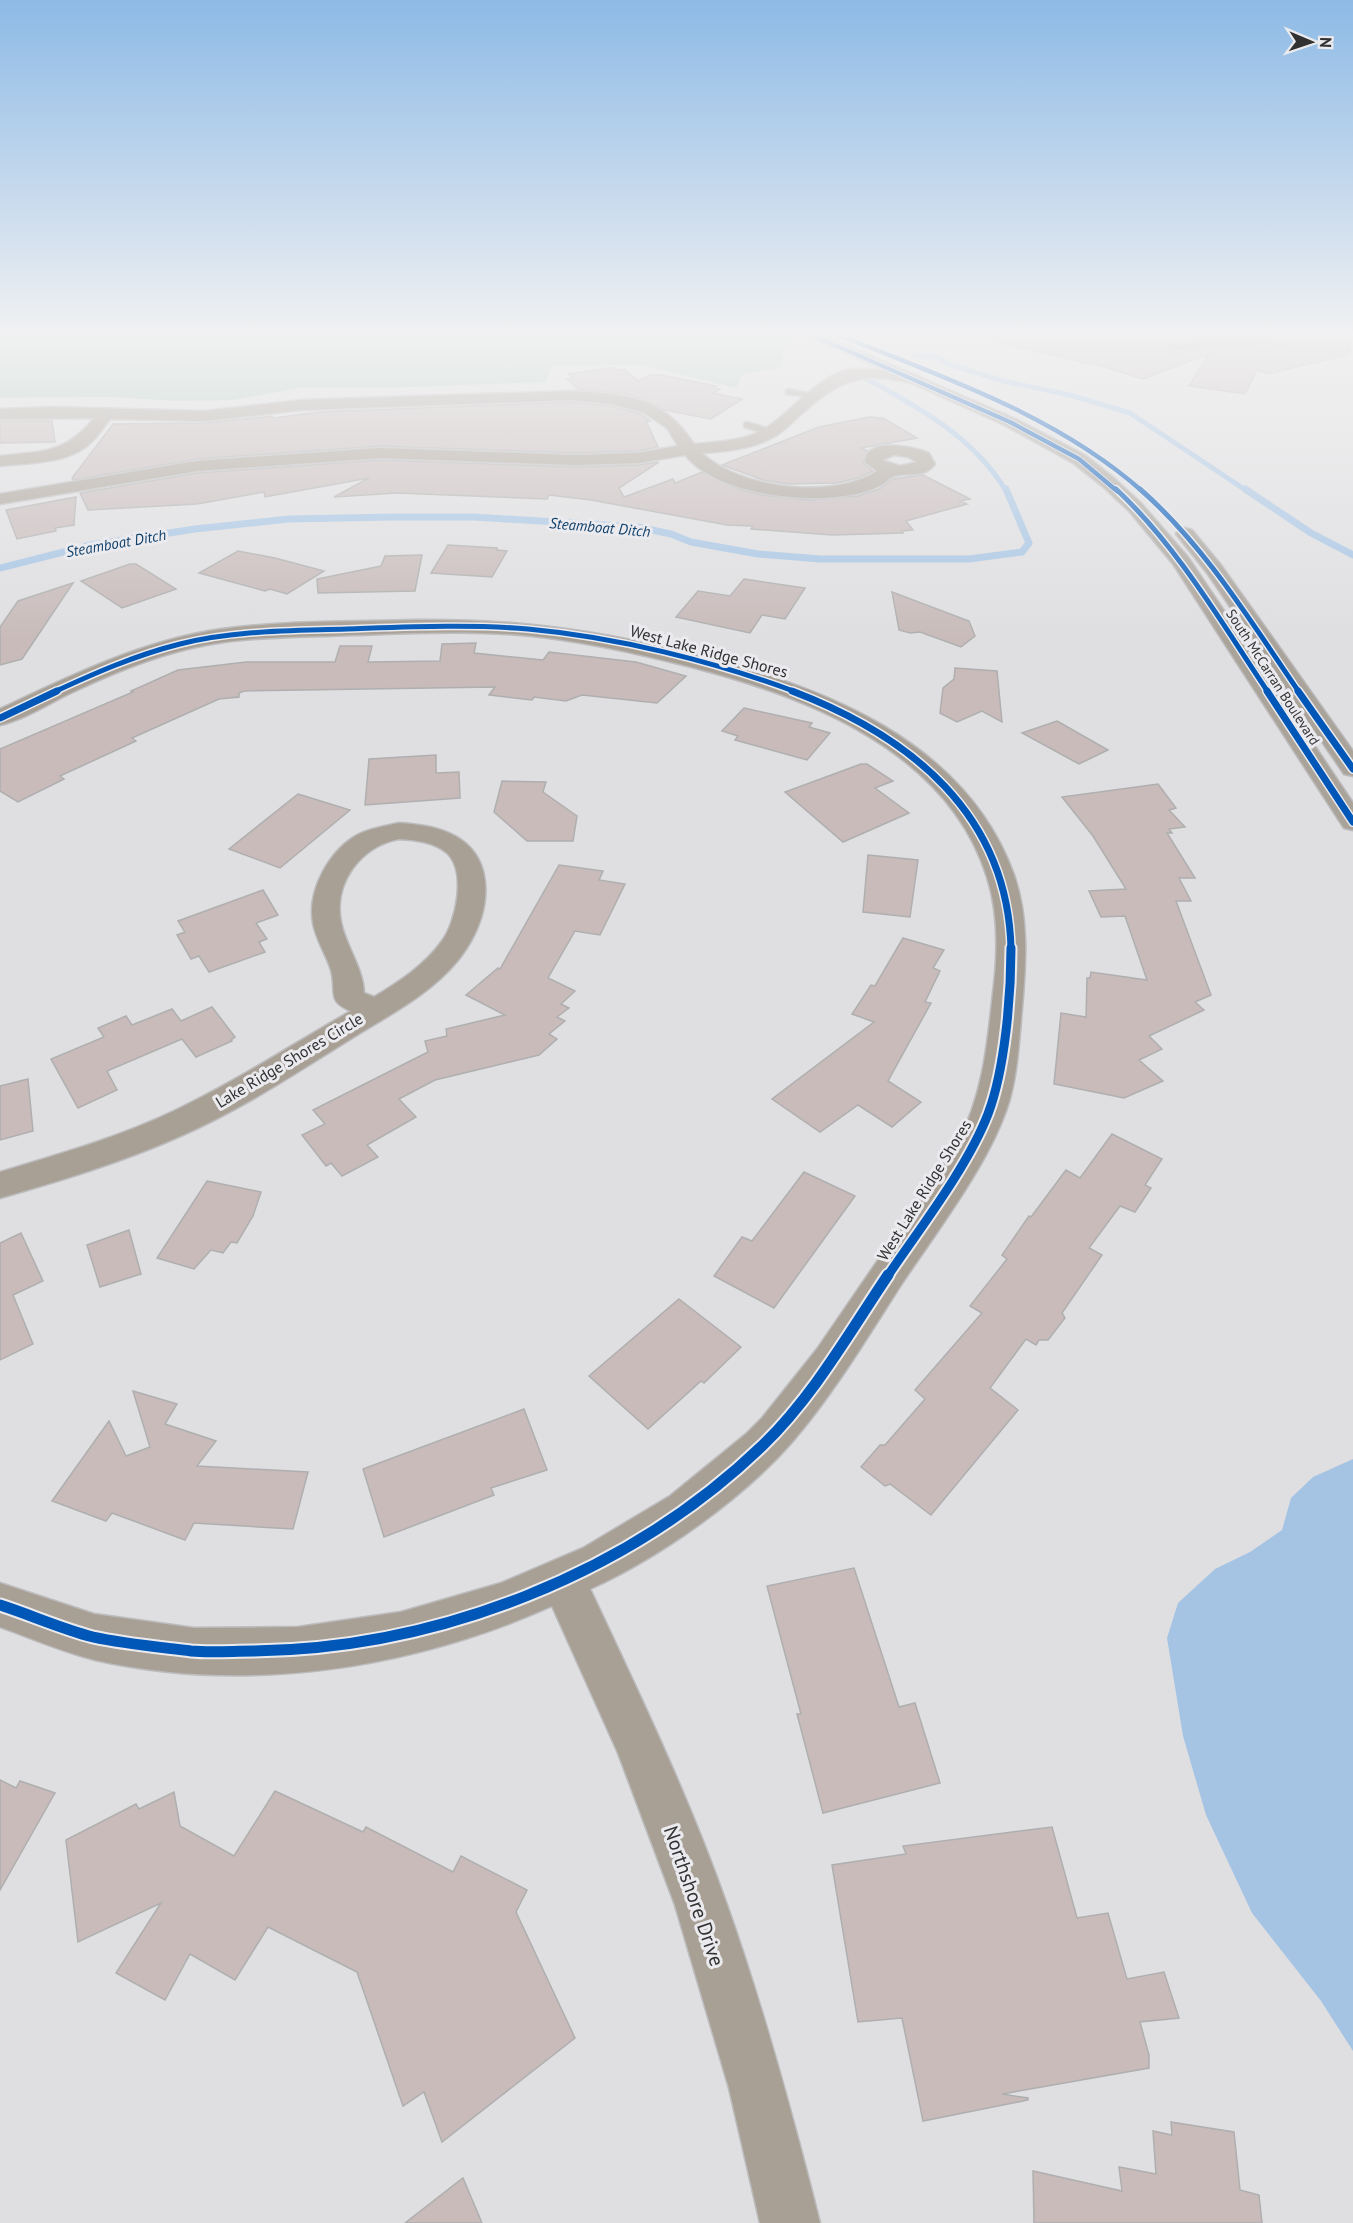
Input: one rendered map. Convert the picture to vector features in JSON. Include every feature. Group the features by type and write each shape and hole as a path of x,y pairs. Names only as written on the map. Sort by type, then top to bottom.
{"main road":[{"name":"South McCarran Boulevard","path":"1036,435 1079,459 1135,507 1180,561 1353,822"},
{"name":"South McCarran Boulevard","path":"1062,435 1128,479 1160,507 1214,569 1353,769"}],"street":[{"path":"0,461 60,451 82,443 89,435"},
{"path":"678,435 688,449 702,463 736,481 752,486 793,491 840,491 875,482 891,470"},
{"path":"688,449 723,435"},
{"path":"0,499 197,466 380,453 603,460 638,458 688,449 730,445 762,435"},
{"path":"0,484 72,468 95,473 98,482"},
{"name":"West Lake Ridge Shores","path":"0,718 104,669 152,652 206,639 277,631 441,626 529,629 621,643 744,672 825,702 888,738 927,768 955,796 979,829 996,863 1007,897 1012,961 999,1074 989,1113 970,1152 813,1388 760,1448 696,1502 629,1547 563,1581 465,1618 378,1640 284,1651 198,1651 113,1641 30,1618 0,1605"},
{"name":"Lake Ridge Shores Circle","path":"0,1185 84,1160 164,1130 235,1096 376,1009 413,985 439,964 457,940 468,917 472,893 470,869 461,852 450,843 430,835 391,832 374,837 359,844 347,854 333,878 326,901 327,925 348,979 349,999 376,1009"},
{"name":"Northshore Drive","path":"563,1581 639,1745 701,1905 757,2088 790,2223"}],"water":[{"path":"1353,1459 1353,2051 1321,2001 1252,1913 1206,1815 1183,1736 1167,1638 1178,1603 1215,1569 1250,1552 1282,1530 1291,1498 1313,1477"}],"building":[{"path":"0,435 54,435 55,442 0,443"},
{"path":"105,435 652,435 658,447 638,451 575,453 380,446 197,459 73,480 72,478"},
{"path":"799,435 911,435 917,438 861,448 868,451 863,463 873,471 858,478 837,483 788,484 763,480 722,465"},
{"path":"380,460 575,467 659,462 619,488 624,497 673,479 675,483 702,472 738,489 762,495 809,500 858,496 879,489 893,479 923,475 970,499 960,501 967,504 906,521 913,530 902,531 903,533 832,535 751,529 753,526 727,525 591,500 549,495 547,499 397,493 334,497 369,478 265,497 264,492 197,504 88,510 80,493 197,473"},
{"path":"76,497 74,525 17,539 6,510"},
{"path":"448,545 497,548 497,550 507,551 492,577 431,573"},
{"path":"238,551 324,571 287,594 270,589 265,591 199,573"},
{"path":"422,555 415,591 318,593 317,579 381,566 385,556"},
{"path":"136,564 176,589 122,608 81,581"},
{"path":"744,579 805,588 785,619 762,615 750,633 676,617 698,591 730,596"},
{"path":"73,583 22,659 0,665 0,627 18,601"},
{"path":"892,592 969,621 975,636 961,647 920,632 910,633 899,630"},
{"path":"476,643 474,653 543,660 549,652 636,662 686,676 657,703 582,695 566,701 489,695 495,687 244,691 239,693 239,697 219,699 132,738 136,741 60,776 64,779 18,802 0,791 0,749 133,692 131,691 178,670 246,662 335,662 340,646 372,646 368,662 440,661 442,644"},
{"path":"955,668 997,671 1002,722 982,711 957,722 940,713 943,688 954,679"},
{"path":"744,708 812,723 809,727 830,733 807,760 735,740 738,736 722,731"},
{"path":"1057,721 1108,750 1079,764 1022,733"},
{"path":"436,755 436,773 459,772 460,798 365,805 369,759"},
{"path":"861,764 867,764 893,781 875,788 909,813 843,842 785,792"},
{"path":"502,781 546,782 543,792 577,816 573,841 527,841 494,812"},
{"path":"1158,784 1176,808 1169,810 1185,827 1169,829 1172,833 1167,833 1195,878 1179,878 1191,901 1176,901 1211,995 1195,1002 1204,1010 1149,1036 1162,1049 1139,1060 1163,1081 1124,1098 1054,1084 1061,1013 1086,1017 1087,978 1090,978 1091,972 1147,980 1125,916 1101,917 1089,891 1126,889 1093,836 1062,797"},
{"path":"298,794 350,810 280,868 229,849"},
{"path":"868,855 918,860 910,917 863,912"},
{"path":"559,865 603,871 599,880 625,884 600,935 575,931 548,978 575,991 561,1004 569,1008 557,1017 565,1021 549,1034 557,1039 539,1055 435,1080 399,1099 416,1117 367,1145 378,1157 342,1176 331,1163 326,1166 302,1135 325,1124 313,1110 428,1052 425,1041 447,1036 446,1029 505,1015 466,995 498,968 500,969"},
{"path":"263,890 278,915 256,923 267,939 259,942 265,952 209,972 199,956 191,959 177,935 185,932 178,921"},
{"path":"903,938 944,950 933,968 940,971 925,1002 931,1003 888,1081 921,1102 892,1127 858,1105 820,1132 772,1099 874,1022 852,1014 871,985 875,986"},
{"path":"212,1007 235,1037 232,1041 196,1057 182,1039 107,1071 117,1090 78,1108 51,1059 104,1037 98,1028 126,1016 132,1025 172,1009 181,1021"},
{"path":"28,1079 33,1131 0,1140 0,1086"},
{"path":"1112,1134 1162,1159 1145,1185 1151,1188 1135,1212 1120,1206 1089,1248 1102,1255 1062,1313 1065,1318 1048,1340 1039,1340 1036,1345 1026,1339 990,1388 1018,1410 931,1515 890,1484 885,1486 861,1467 880,1445 885,1445 925,1399 915,1390 982,1313 970,1306 1007,1259 1002,1255 1029,1216 1031,1217 1066,1170 1080,1178"},
{"path":"804,1172 855,1196 774,1308 714,1276 742,1237 752,1241"},
{"path":"207,1181 261,1192 253,1216 237,1243 231,1242 223,1253 211,1250 194,1269 157,1258"},
{"path":"129,1230 141,1274 100,1287 87,1245"},
{"path":"21,1233 43,1281 13,1295 33,1344 0,1360 0,1243"},
{"path":"679,1299 741,1347 704,1383 701,1381 648,1429 589,1376"},
{"path":"133,1391 177,1404 165,1424 216,1441 197,1466 308,1472 293,1529 194,1523 185,1540 112,1513 106,1521 52,1501 109,1421 126,1456 150,1447"},
{"path":"524,1409 547,1470 491,1488 494,1495 384,1537 363,1469"},
{"path":"854,1568 899,1707 915,1703 940,1783 823,1813 797,1714 801,1714 767,1586"},
{"path":"0,1780 16,1788 20,1781 55,1793 0,1890"},
{"path":"275,1791 363,1832 366,1827 453,1872 461,1856 527,1890 516,1912 575,2038 442,2142 424,2092 403,2106 357,1972 268,1927 235,1980 190,1954 165,2000 116,1973 161,1903 78,1942 66,1840 136,1804 139,1809 174,1792 180,1826 234,1856"},
{"path":"1052,1827 1077,1918 1108,1913 1127,1979 1164,1972 1179,2018 1140,2022 1149,2055 1149,2068 1002,2094 1028,2098 1028,2100 923,2121 902,2018 858,2022 832,1865 906,1854 903,1846"},
{"path":"1171,2122 1234,2132 1240,2190 1259,2195 1262,2223 1034,2223 1033,2171 1122,2191 1119,2167 1156,2174 1153,2131 1172,2135"},
{"path":"463,2178 482,2223 405,2223"}],"waterway":[{"name":"Steamboat Ditch","path":"956,435 978,455 1006,491"},
{"name":"Steamboat Ditch","path":"1163,435 1247,491"},
{"name":"Steamboat Ditch","path":"0,568 91,545 195,529 288,519 393,517 474,517 638,527 671,534 691,542 758,554 820,559 969,559 1022,552 1029,543 1006,489"},
{"name":"Steamboat Ditch","path":"1245,489 1311,533 1353,555"}],"cycle path":[{"path":"1034,435 1079,459 1108,482 1135,507 1181,561 1353,822"},
{"path":"1064,435 1097,455 1129,479 1182,531 1243,610 1353,769"},
{"path":"0,718 101,671 153,651 208,638 243,633 460,626 528,629 604,640 726,669 773,683 819,701 862,723 903,749 939,780 970,817 1002,878 1011,932 1009,987 999,1074 993,1101 970,1152 805,1397 761,1447 686,1510 598,1563 503,1605 401,1634 298,1650 194,1651 94,1637 0,1605"}]}
